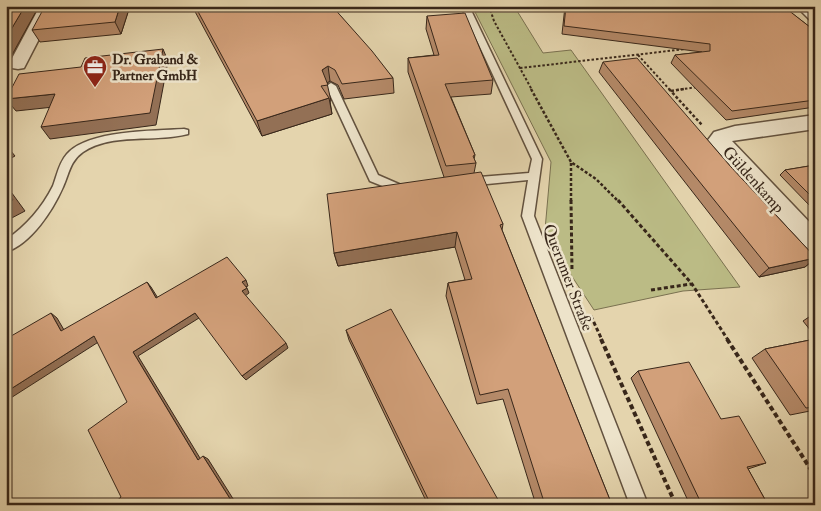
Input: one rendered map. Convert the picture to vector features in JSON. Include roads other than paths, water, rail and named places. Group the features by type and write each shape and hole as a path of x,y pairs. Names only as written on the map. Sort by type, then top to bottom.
{"street":[{"path":"18,64 48,6"},
{"path":"804,6 815,16"},
{"name":"Güldenkamp","path":"815,122 735,133 722,136 719,140 815,245"}],"lane":[{"name":"Querumer Straße","path":"465,6 537,159 528,216 639,505"},
{"path":"331,86 374,178 400,189 419,187"},
{"path":"6,247 25,233 46,211 59,184 64,167 72,155 85,146 104,140 184,132"},
{"path":"457,183 534,176"}],"place":[{"name":"Dr. Graband & Partner GmbH","path":"95,88"}]}
